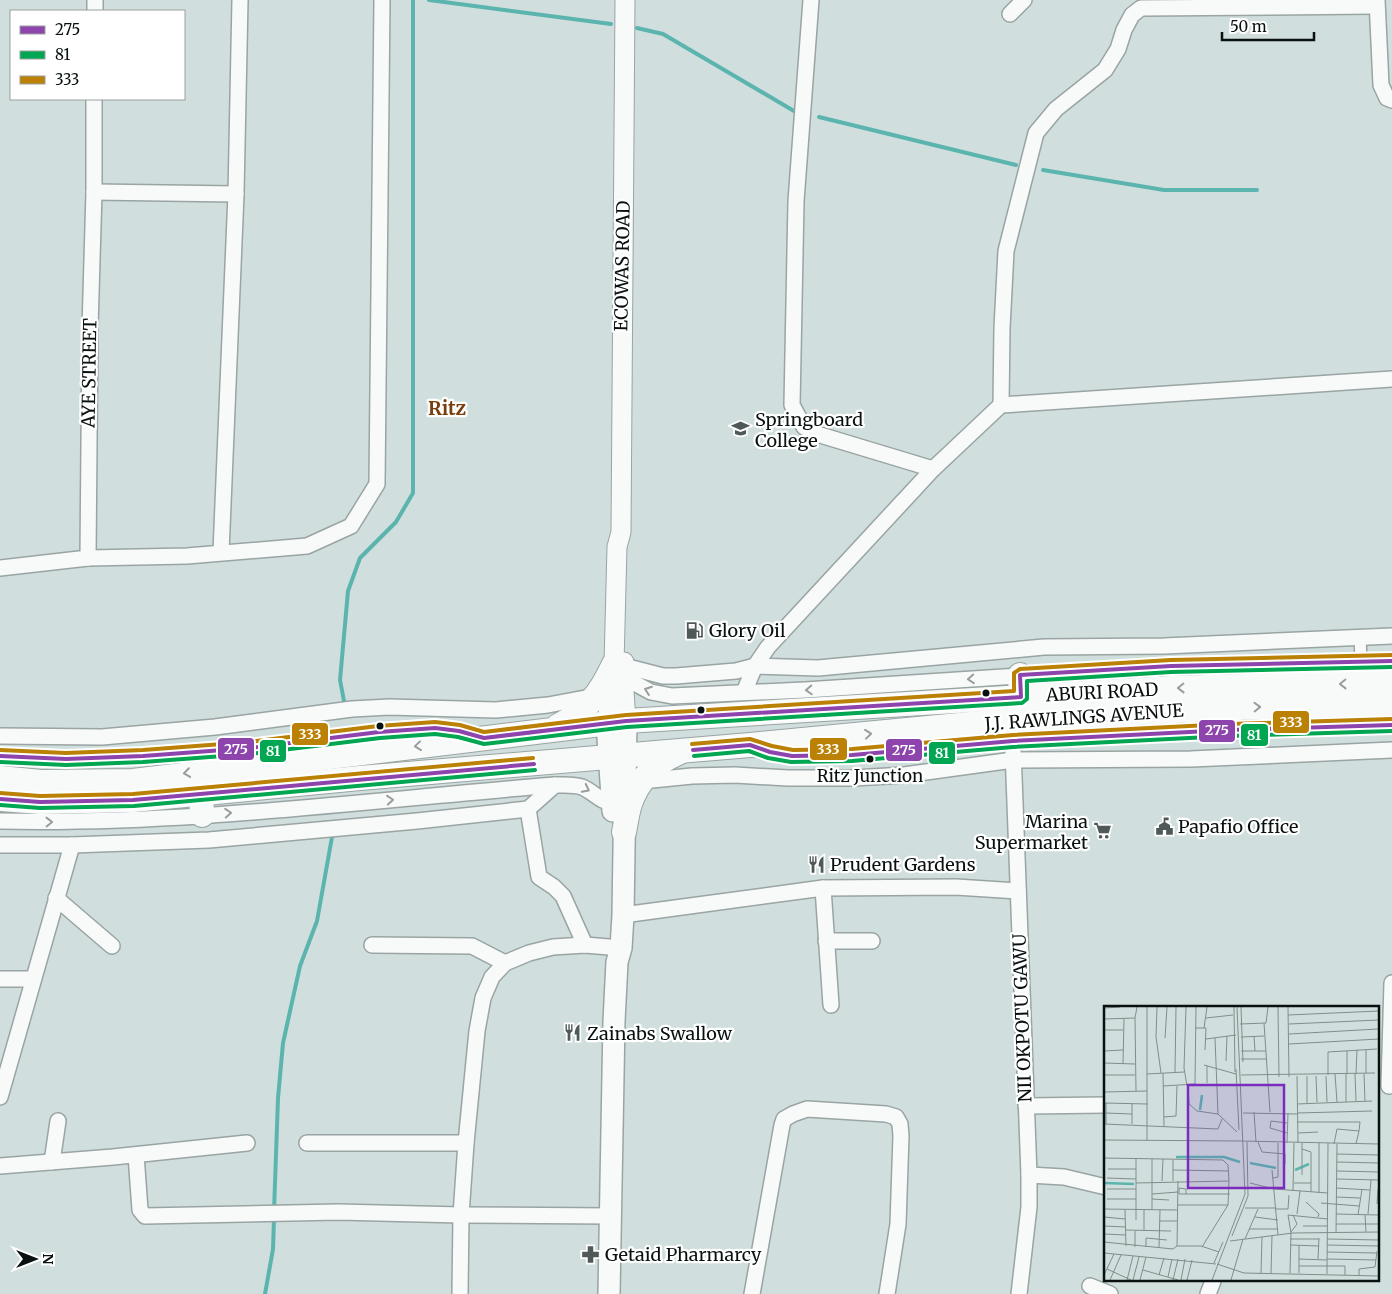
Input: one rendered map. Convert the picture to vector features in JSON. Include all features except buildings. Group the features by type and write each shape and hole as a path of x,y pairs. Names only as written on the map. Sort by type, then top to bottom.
{"highway":[{"path":"550,730 579,714 598,695 621,664"},
{"name":"ABURI ROAD","path":"484,738 550,730 617,739 697,717 1021,686 1171,688 1392,682"},
{"name":"J.J. RAWLINGS AVENUE","path":"0,799 40,802 132,800 201,804 510,766 617,739 683,750 1012,720 1229,719 1392,704"},
{"path":"0,778 41,782 133,781 484,738"},
{"path":"624,832 630,804 642,781 662,760 683,750"}],"main road":[{"path":"610,1294 616,953 610,874 617,739"},
{"path":"616,953 623,915 624,832 617,739"}],"street":[{"path":"221,552 236,194 240,0"},
{"path":"0,568 88,558 187,556 307,546 351,526 377,484 382,0"},
{"name":"ECOWAS ROAD","path":"617,739 621,664 617,547 621,532 625,0"},
{"path":"811,0 796,201 792,405 797,418 804,427 817,434 933,469"},
{"path":"1010,14 1024,0"},
{"path":"1001,406 1002,328 1006,251 1036,133 1056,109 1105,70 1118,49 1124,30 1132,15 1141,8 1376,3 1381,85 1387,98 1392,100"},
{"name":"AYE STREET","path":"88,558 94,100"},
{"path":"94,192 236,194"},
{"path":"744,692 755,666 768,647 933,469 1001,406 1392,379"},
{"path":"1360,636 1361,662"},
{"path":"621,664 657,675 676,676 736,671 755,666 818,668 1044,647 1164,646 1392,636"},
{"path":"621,664 651,692 672,696 805,690 1021,686 1171,666 1392,661"},
{"path":"0,736 102,737 215,727 352,709 389,707 496,710 548,705 598,695"},
{"path":"750,745 770,752 792,756 852,756 1229,719 1392,725"},
{"path":"0,756 66,759 143,756 250,748 379,732 435,728 459,731 484,738"},
{"name":"NII OKPOTU GAWU","path":"1013,741 1029,1175 1029,1207 1019,1294"},
{"path":"642,781 692,776 735,775 788,778 854,778 904,775 1013,760 1191,759 1392,750"},
{"path":"0,845 72,845 209,840 528,809 555,785"},
{"path":"0,821 133,820 201,804 298,808 555,785 580,786 592,792 606,803 613,803"},
{"path":"528,809 540,877 554,886 563,896 585,945"},
{"path":"0,1097 72,845"},
{"path":"623,915 823,888 956,887 1018,891"},
{"path":"823,888 830,1005"},
{"path":"56,898 112,946"},
{"path":"826,941 872,941"},
{"path":"372,944 472,946 505,963"},
{"path":"460,1294 461,1215 477,1031 483,998 492,977 505,963 529,953 553,947 585,945 616,953"},
{"path":"0,979 33,979"},
{"path":"1386,1086 1392,983"},
{"path":"1026,1106 1104,1105"},
{"path":"752,1294 782,1125 784,1119 807,1109 886,1114 896,1117 900,1124 898,1224 887,1294"},
{"path":"52,1162 58,1121"},
{"path":"0,1166 136,1155 247,1143"},
{"path":"307,1143 466,1143"},
{"path":"136,1155 140,1210 145,1216 267,1215 338,1212 610,1216"},
{"path":"1029,1175 1064,1178 1104,1187"},
{"path":"1208,1294 1213,1282"},
{"path":"1090,1286 1110,1294"}],"waterway":[{"path":"344,701 340,680 348,591 360,558 396,522 413,493 413,0"},
{"path":"429,0 611,24"},
{"path":"637,28 663,34 794,111"},
{"path":"819,117 1016,165"},
{"path":"1043,170 1164,190 1257,190"},
{"path":"274,1211 278,1098 283,1043 300,966 317,921 332,837"},
{"path":"265,1294 273,1249 274,1218"}],"transit line":[{"name":"333","path":"0,750 66,753 143,750 249,742 378,726 435,722 460,725 484,732 626,715 1014,691 1014,673 1020,669 1171,660 1392,655"},
{"name":"275","path":"0,756 66,759 143,756 250,748 379,732 435,728 459,731 484,738 626,721 1021,697 1020,675 1171,666 1392,661"},
{"name":"81","path":"0,762 66,765 143,762 250,754 380,738 435,734 458,737 484,744 627,727 1022,703 1027,699 1027,681 1171,672 1392,667"},
{"name":"333","path":"692,744 750,739 793,750 852,749 1013,735 1229,724 1392,719"},
{"name":"275","path":"693,750 750,745 770,752 792,756 852,755 1013,741 1229,730 1392,725"},
{"name":"81","path":"694,756 749,751 768,758 791,762 852,761 1013,747 1229,736 1392,731"},
{"name":"333","path":"0,793 40,796 133,794 533,758"},
{"name":"275","path":"0,799 40,802 133,800 534,764"},
{"name":"81","path":"0,805 40,808 134,806 535,770"}],"place":[{"name":"Springboard College","path":"741,429"},
{"name":"Glory Oil","path":"695,630"},
{"name":"Ritz Junction","path":"870,759"},
{"name":"Papafio Office","path":"1164,826"},
{"name":"Marina Supermarket","path":"1102,831"},
{"name":"Prudent Gardens","path":"816,864"},
{"name":"Zainabs Swallow","path":"573,1033"},
{"name":"Getaid Pharmarcy","path":"591,1254"}],"district":[{"name":"Ritz","path":"447,408"}]}
